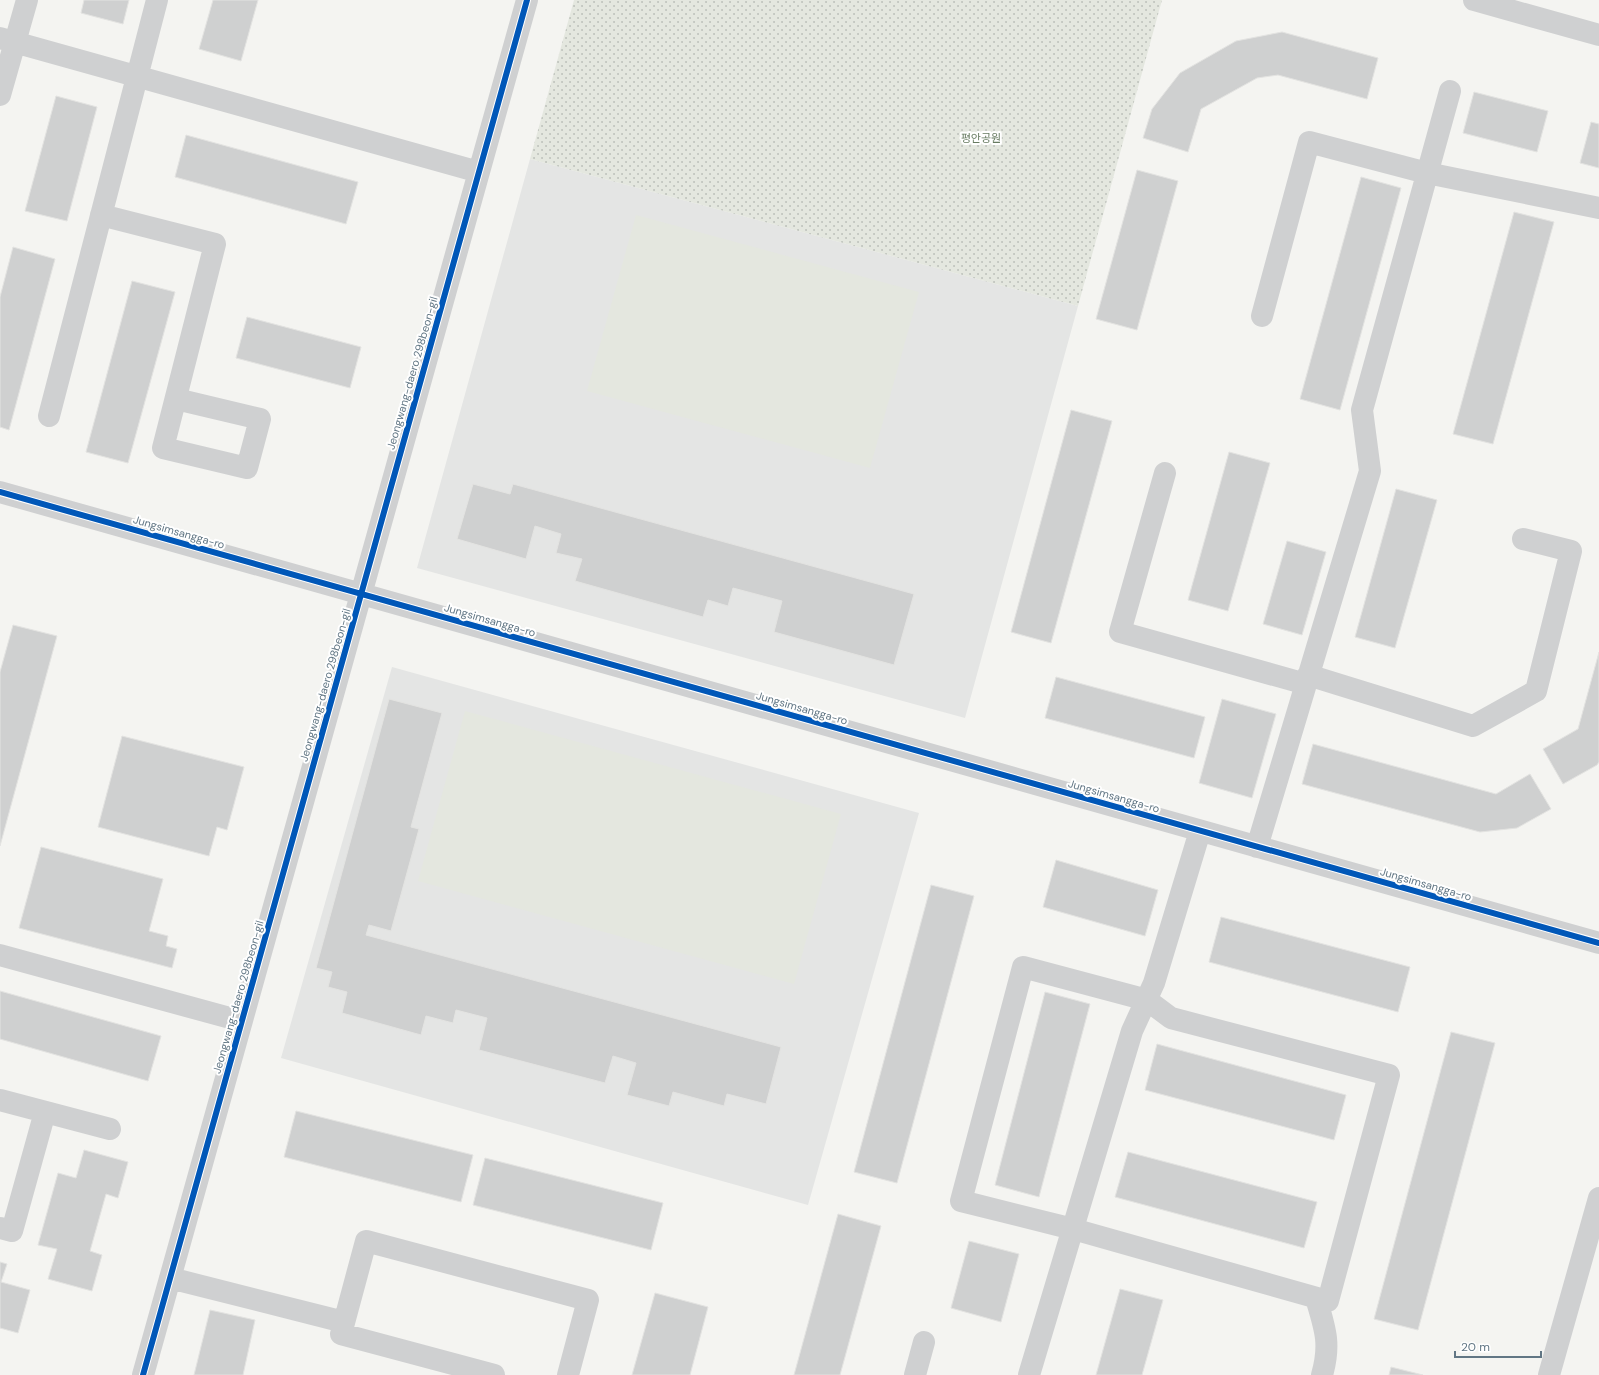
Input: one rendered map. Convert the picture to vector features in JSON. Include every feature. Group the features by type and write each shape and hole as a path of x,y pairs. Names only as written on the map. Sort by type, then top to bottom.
{"street":[{"path":"0,95 7,40 27,0"},
{"path":"49,416 157,0"},
{"name":"Jeongwang-daero 298beon-gil","path":"142,1375 527,0"},
{"path":"1474,0 1599,35"},
{"path":"7,40 479,172"},
{"path":"1257,847 1370,471 1362,410 1450,91"},
{"path":"1262,316 1309,142 1427,173 1599,208"},
{"path":"101,215 215,244 176,399"},
{"path":"1165,473 1120,632 1307,679 1473,726 1536,691 1571,551 1523,539"},
{"name":"Jungsimsangga-ro","path":"0,492 1599,943"},
{"path":"1029,1375 1132,1031 1154,983 1200,831"},
{"path":"0,955 241,1021"},
{"path":"1024,967 1146,1000 1171,1018 1389,1075 1328,1301 1073,1229 961,1201 1024,967"},
{"path":"0,1100 110,1129"},
{"path":"0,1228 12,1231 44,1112"},
{"path":"1549,1375 1599,1198"},
{"path":"494,1375 341,1334 366,1241 588,1300 568,1375"},
{"path":"170,1278 344,1322"},
{"path":"1316,1298 1326,1330 1326,1359 1322,1375"},
{"path":"915,1375 924,1342"}],"shaded area":[{"path":"530,159 1078,306 965,718 417,568"},
{"path":"392,667 919,813 808,1205 281,1058"}],"green space":[{"name":"평안공원","path":"574,0 1162,0 1078,306 530,159"},
{"path":"636,215 919,292 870,468 587,391"},
{"path":"465,711 841,814 794,984 418,881"}],"building":[{"path":"84,0 129,0 123,24 81,13"},
{"path":"213,0 258,0 241,61 199,49"},
{"path":"1282,32 1378,58 1367,99 1278,75 1257,78 1201,109 1188,152 1143,138 1152,109 1180,73 1236,41"},
{"path":"1474,92 1548,111 1537,152 1463,133"},
{"path":"56,96 97,107 67,221 25,211"},
{"path":"1591,122 1599,124 1599,168 1580,163"},
{"path":"186,135 358,182 346,224 175,177"},
{"path":"1137,170 1178,181 1137,330 1096,319"},
{"path":"1361,177 1401,188 1340,410 1300,399"},
{"path":"1514,212 1554,222 1493,444 1453,434"},
{"path":"13,247 55,259 9,430 0,427 0,297"},
{"path":"132,281 175,292 128,463 86,452"},
{"path":"247,317 361,347 350,388 236,358"},
{"path":"1071,410 1112,421 1051,643 1011,632"},
{"path":"1229,452 1270,463 1228,611 1188,600"},
{"path":"473,484 510,494 513,484 914,594 894,665 774,632 782,601 733,588 728,606 708,600 703,617 575,581 582,559 556,553 561,534 535,526 526,559 457,539"},
{"path":"1396,489 1437,500 1395,648 1355,637"},
{"path":"1287,541 1326,552 1302,635 1263,624"},
{"path":"13,625 57,636 0,846 0,672"},
{"path":"1599,652 1599,762 1597,765 1563,784 1543,749 1578,729"},
{"path":"1056,677 1205,717 1194,758 1045,718"},
{"path":"389,699 442,713 411,827 419,829 391,931 369,925 366,935 781,1047 766,1104 727,1094 724,1106 673,1092 669,1106 627,1095 636,1063 613,1056 605,1083 479,1050 487,1018 456,1010 453,1023 426,1016 421,1035 342,1013 347,992 328,987 332,972 316,968"},
{"path":"1222,699 1276,714 1252,798 1199,783"},
{"path":"122,736 244,767 227,830 217,827 209,856 98,827"},
{"path":"1313,744 1496,794 1530,774 1551,809 1517,828 1480,832 1302,784"},
{"path":"41,847 163,879 149,931 168,936 166,946 177,949 172,968 19,928"},
{"path":"1056,860 1158,890 1145,936 1043,907"},
{"path":"931,885 974,896 897,1183 854,1172"},
{"path":"1221,917 1410,967 1398,1012 1209,962"},
{"path":"0,991 161,1036 148,1081 0,1039"},
{"path":"1045,992 1090,1004 1039,1197 995,1185"},
{"path":"1451,1032 1495,1043 1418,1330 1374,1319"},
{"path":"1157,1044 1346,1095 1334,1140 1145,1090"},
{"path":"296,1111 473,1155 461,1202 284,1157"},
{"path":"84,1150 128,1162 118,1198 106,1194 90,1251 102,1255 92,1291 48,1279 57,1249 38,1245 58,1173 76,1178"},
{"path":"1128,1152 1317,1202 1304,1248 1115,1197"},
{"path":"485,1158 663,1203 651,1250 473,1205"},
{"path":"838,1214 881,1226 840,1375 794,1375"},
{"path":"969,1241 1019,1254 1001,1322 951,1308"},
{"path":"0,1262 7,1264 1,1282 30,1290 18,1333 0,1328"},
{"path":"1120,1289 1163,1300 1142,1375 1096,1375"},
{"path":"655,1293 708,1307 690,1375 632,1375"},
{"path":"210,1310 255,1320 243,1375 194,1375"},
{"path":"1391,1367 1423,1375 1389,1375"}],"cycle path":[{"path":"143,1375 527,0"},
{"path":"0,492 1599,943"}]}
